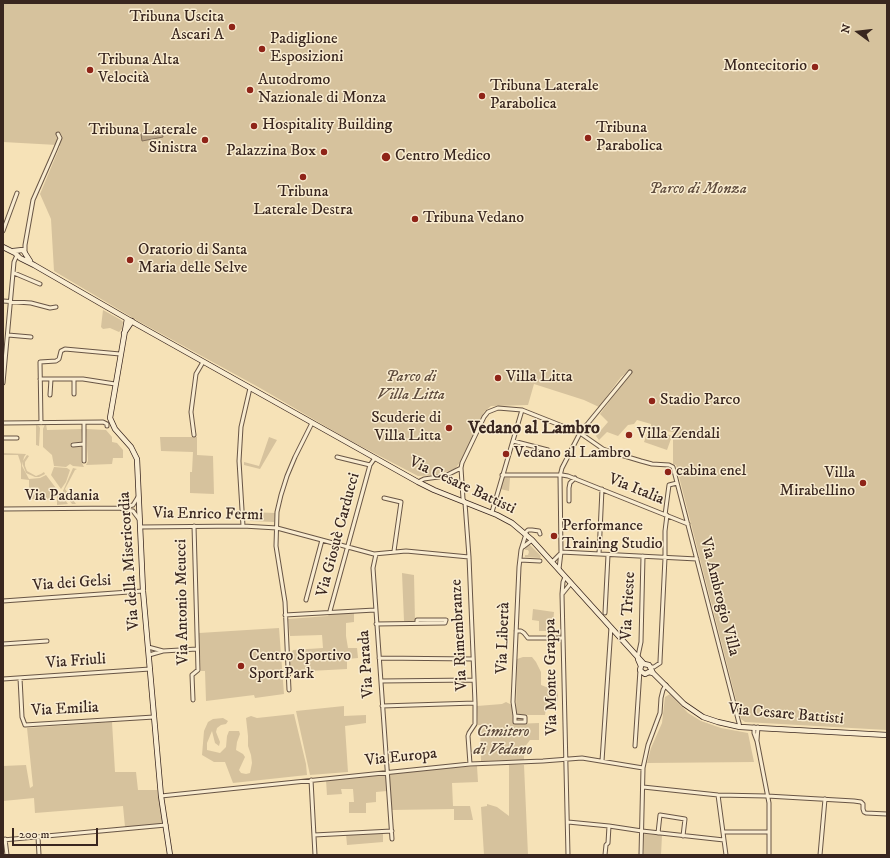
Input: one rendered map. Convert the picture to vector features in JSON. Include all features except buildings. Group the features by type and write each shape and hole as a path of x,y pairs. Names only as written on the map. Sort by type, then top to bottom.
{"main road":[{"name":"Via Cesare Battisti","path":"3,247 21,254 34,265 116,313 418,482 457,500 492,512 512,523 532,540 611,626 637,655 642,666 650,670 684,704 696,712 718,722 740,726 887,735"},
{"name":"Via della Misericordia","path":"127,319 110,418 115,429 135,453 137,462 143,591 161,796 170,855"},
{"name":"Via della Misericordia","path":"124,334 132,322"},
{"name":"Via della Misericordia","path":"128,329 138,325"},
{"name":"Via Cesare Battisti","path":"642,666 648,664 650,670"}],"street":[{"path":"3,383 14,262 21,254 25,245 33,200 59,139 58,134"},
{"path":"3,231 17,193"},
{"path":"14,273 40,284"},
{"path":"3,301 31,303 50,308 56,307"},
{"path":"3,333 31,337"},
{"path":"41,423 40,362 56,361 63,350 120,354"},
{"path":"194,435 191,412 196,374 203,362"},
{"path":"559,570 561,552 560,476 562,468 580,433 630,372"},
{"path":"40,379 74,378 115,384"},
{"path":"74,378 74,394"},
{"path":"50,395 51,379"},
{"path":"243,526 239,461 241,427 250,388"},
{"path":"418,482 424,479 445,476 461,468 462,463 488,412 498,408 522,410 580,433"},
{"path":"492,512 522,410"},
{"path":"84,422 84,461"},
{"path":"3,423 103,422 107,424 107,426"},
{"path":"289,690 285,615 276,546 277,512 281,495 295,457 312,423"},
{"name":"Via Ambrogio Villa","path":"580,433 611,452 652,464 672,465 740,726"},
{"path":"3,438 17,438"},
{"path":"513,441 548,450"},
{"path":"73,445 84,444"},
{"name":"Via Giosuè Carducci","path":"337,457 370,465"},
{"name":"Via Giosuè Carducci","path":"330,611 370,465 375,458"},
{"name":"Via Rimembranze","path":"461,468 469,557 476,724 468,735 470,764"},
{"name":"Via Italia","path":"502,475 562,475 575,478 688,524"},
{"path":"569,501 570,483 575,478"},
{"path":"639,678 660,663 666,515 669,485 677,483"},
{"path":"457,500 463,488"},
{"path":"599,554 602,489"},
{"path":"130,506 133,505 139,496"},
{"path":"384,498 401,502 394,551"},
{"name":"Via Padania","path":"3,509 121,508 130,506 139,508"},
{"name":"Via Padania","path":"121,508 137,515 139,519"},
{"path":"130,511 139,508"},
{"name":"Via Antonio Meucci","path":"193,700 192,675 198,670 194,526"},
{"name":"Via Enrico Fermi","path":"140,527 243,526 277,528 376,554"},
{"path":"526,534 528,530 539,531 540,534"},
{"name":"Via Libertà","path":"514,716 513,702 520,560 521,550 526,534"},
{"path":"306,600 322,540"},
{"path":"521,550 523,545 532,540"},
{"path":"376,554 406,551 469,557"},
{"path":"561,552 697,559"},
{"path":"552,562 561,552"},
{"name":"Via Parada","path":"376,554 373,568 376,624 392,838"},
{"path":"605,613 608,555"},
{"name":"Via Trieste","path":"637,655 642,642 644,556"},
{"path":"520,560 540,561"},
{"name":"Via Monte Grappa","path":"565,577 562,594 568,855"},
{"path":"562,594 571,583"},
{"name":"Via dei Gelsi","path":"3,601 143,591"},
{"path":"285,615 330,611 376,610"},
{"path":"376,624 445,623 446,620 418,620 417,623"},
{"path":"602,761 611,626"},
{"path":"516,631 524,632 528,638 563,638"},
{"path":"3,644 47,641"},
{"path":"148,647 163,651"},
{"path":"149,655 163,651 197,649"},
{"path":"379,658 473,659"},
{"path":"635,746 639,678 642,666"},
{"name":"Via Friuli","path":"3,680 150,669"},
{"name":"Via Emilia","path":"20,678 22,717 25,725 154,717"},
{"path":"381,681 474,680"},
{"path":"641,855 643,768 648,746 660,713 662,694 666,685"},
{"path":"382,706 475,703"},
{"path":"756,727 757,741 769,804 769,855"},
{"name":"Via Europa","path":"161,796 470,764 582,758 643,768"},
{"path":"311,780 315,855"},
{"path":"643,787 718,795 767,796 861,802 863,804 864,812 887,814"},
{"path":"718,795 726,855"},
{"path":"820,855 825,799"},
{"path":"658,833 660,816 666,816 685,819 683,836"},
{"path":"568,822 724,840"},
{"path":"7,855 4,839 166,825"},
{"path":"605,855 606,845 608,843 609,826"},
{"path":"314,835 392,831"},
{"path":"724,832 769,832"},
{"path":"38,836 39,855"}],"green space":[{"name":"Parco di Monza","path":"3,3 887,3 887,730 745,722 741,719 676,465 673,464 673,432 664,431 651,426 651,424 637,420 634,424 628,425 618,436 607,432 599,440 596,436 608,422 600,414 631,372 629,371 621,377 599,407 584,400 534,384 528,405 491,406 484,412 463,458 455,469 436,475 418,476 349,440 260,388 138,321 54,271 51,219 40,194 60,146 3,142"},
{"path":"103,310 123,322 122,329 119,332 110,328 103,329 101,327"},
{"path":"45,424 47,430 82,429 81,442 73,442 70,445 73,447 81,447 81,461 84,467 73,466 70,464 66,467 54,466 52,455 43,447 43,429"},
{"path":"36,425 40,428 39,446 36,445"},
{"path":"649,428 672,436 667,450 644,442"},
{"path":"86,429 106,430 112,437 112,442 117,443 123,450 123,458 113,458 112,464 86,465 88,461"},
{"path":"160,437 197,437 197,455 213,456 214,494 190,493 190,472 192,472 193,452 161,451"},
{"path":"269,437 277,440 260,469 244,465 244,462 259,466"},
{"path":"3,453 26,454 22,466 29,479 40,478 46,475 68,504 57,505 57,496 52,496 52,499 29,499 29,480 21,479 21,464 18,455 3,455"},
{"path":"27,455 29,456 25,462 25,466 27,471 36,476 44,472 45,474 35,477 26,473 23,461"},
{"path":"54,467 67,468 70,470 66,482 61,489 51,475"},
{"path":"73,468 77,469 75,470 65,489 76,504 72,504 63,491"},
{"path":"503,478 510,478 509,491 500,489"},
{"path":"250,512 275,513 274,522 250,521"},
{"path":"529,544 541,556 540,558 525,557 525,555 528,555 529,552 528,550 525,550 526,546"},
{"path":"402,573 414,575 415,621 404,621"},
{"path":"533,609 554,612 553,622 546,622 546,631 539,631 539,621 532,620"},
{"path":"354,612 354,622 346,623 346,636 348,648 357,648 358,658 347,659 347,669 291,672 289,652 292,652 293,650 323,648 322,635 290,636 288,619 328,616 330,613"},
{"name":"Centro Sportivo SportPark","path":"279,628 284,694 255,698 254,695 206,701 205,671 201,671 199,633"},
{"path":"532,657 536,662 541,672 541,685 546,687 556,684 558,696 557,703 555,701 547,703 545,715 516,715 517,659"},
{"path":"670,694 688,713 701,721 721,728 748,733 754,762 647,763 651,748 662,723 665,697"},
{"name":"Cimitero di Vedano","path":"506,702 512,705 514,724 539,723 539,740 530,740 524,748 524,760 481,761 480,725 478,725 477,706 502,704"},
{"path":"344,706 344,716 366,715 366,723 345,726 348,772 310,775 296,711"},
{"path":"294,714 306,764 307,775 233,783 225,762 214,762 202,755 204,731 208,722 213,719 223,718 228,721 226,724 217,728 216,732 220,742 219,746 215,743 212,731 207,743 207,750 220,753 226,747 229,731 239,731 240,734 236,750 245,757 239,770 241,773 250,773 252,763 248,746 246,718 251,716 257,718"},
{"path":"112,722 115,772 136,772 138,790 157,790 163,821 161,824 125,827 123,806 35,813 34,798 3,801 3,766 26,765 30,788 33,786 27,728"},
{"path":"509,765 524,765 528,855 484,855 481,807 487,806 487,804 497,807 509,816"},
{"path":"477,766 478,782 452,783 453,806 470,806 473,820 454,820 454,809 391,810 388,773"},
{"path":"386,773 387,791 376,792 376,802 366,803 366,813 349,813 349,802 354,802 353,789 341,789 342,794 327,795 326,780"},
{"path":"383,833 383,842 347,845 346,834"},
{"path":"644,834 662,835 661,855 644,855"}],"shaded area":[{"path":"162,130 163,137 142,141 141,134"}],"place":[{"name":"Tribuna Uscita Ascari A","path":"232,27"},
{"name":"Padiglione Esposizioni","path":"262,49"},
{"name":"Montecitorio","path":"815,67"},
{"name":"Tribuna Alta Velocità","path":"90,70"},
{"name":"Autodromo Nazionale di Monza","path":"250,90"},
{"name":"Tribuna Laterale Parabolica","path":"482,96"},
{"name":"Hospitality Building","path":"254,126"},
{"name":"Tribuna Parabolica","path":"588,138"},
{"name":"Tribuna Laterale Sinistra","path":"205,140"},
{"name":"Palazzina Box","path":"324,152"},
{"name":"Centro Medico","path":"386,157"},
{"name":"Tribuna Laterale Destra","path":"303,177"},
{"name":"Tribuna Vedano","path":"415,219"},
{"name":"Oratorio di Santa Maria delle Selve","path":"130,260"},
{"name":"Villa Litta","path":"498,378"},
{"name":"Stadio Parco","path":"652,401"},
{"name":"Scuderie di Villa Litta","path":"449,428"},
{"name":"Villa Zendali","path":"629,435"},
{"name":"Vedano al Lambro","path":"506,454"},
{"name":"cabina enel","path":"668,472"},
{"name":"Villa Mirabellino","path":"863,483"},
{"name":"Performance Training Studio","path":"554,536"},
{"name":"Centro Sportivo SportPark","path":"241,666"}],"district":[{"name":"Vedano al Lambro","path":"534,429"}],"park label":[{"name":"Parco di Villa Litta","path":"411,387"}]}
